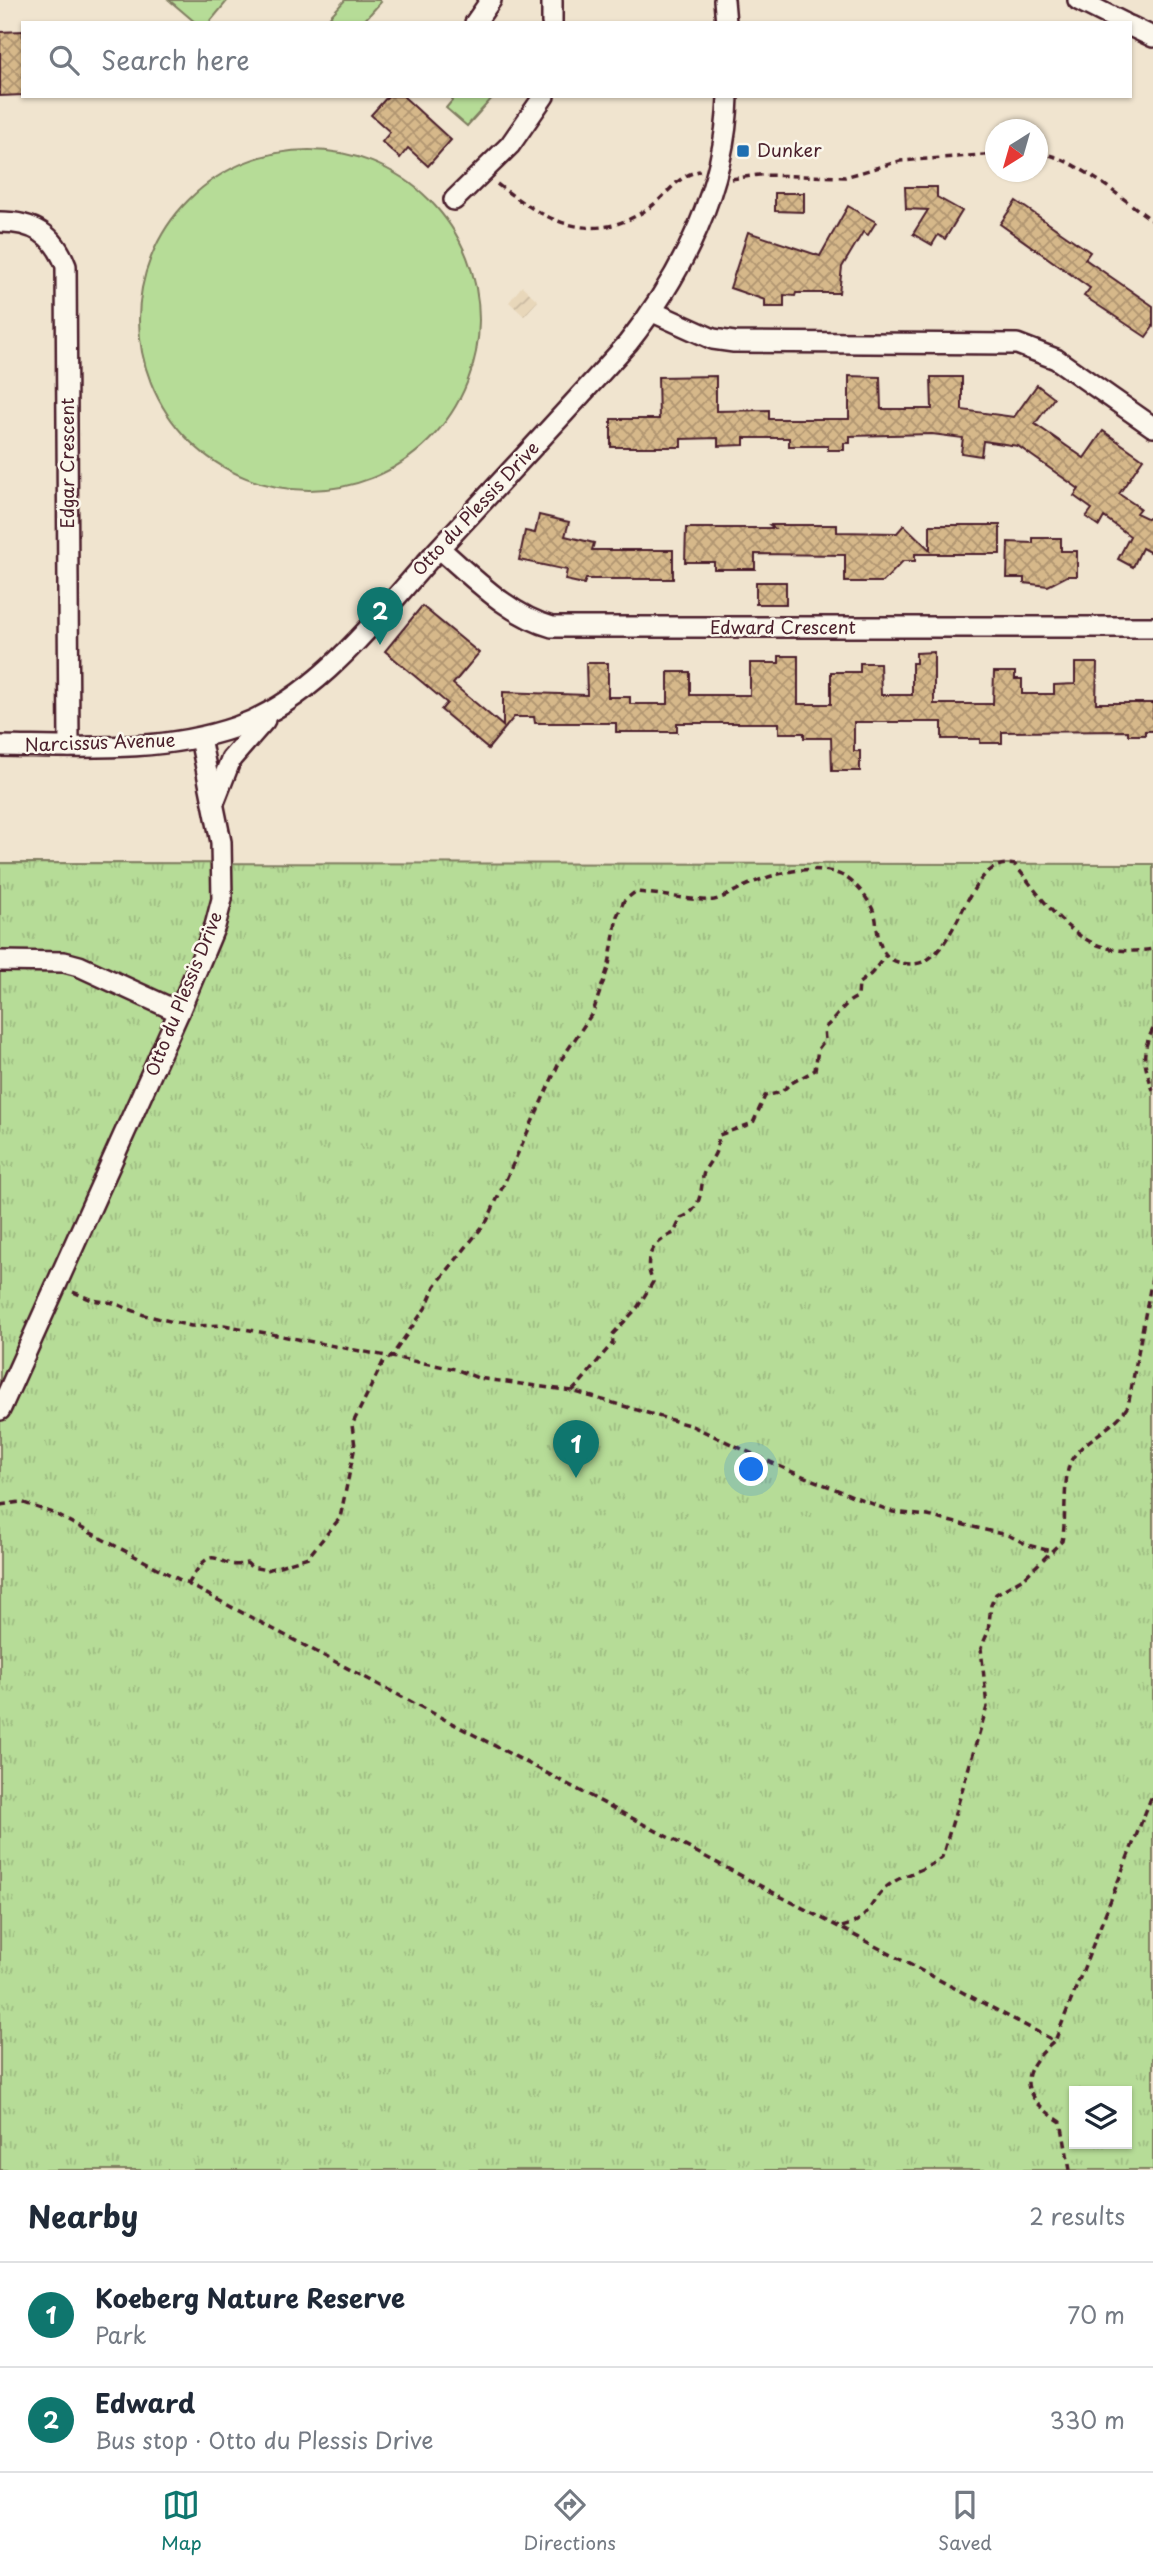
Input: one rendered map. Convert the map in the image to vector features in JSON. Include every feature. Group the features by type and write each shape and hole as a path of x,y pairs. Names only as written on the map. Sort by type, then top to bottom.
{"street":[{"path":"476,21 491,0"},
{"path":"552,0 552,21"},
{"path":"724,0 726,21"},
{"path":"1078,0 1120,21"},
{"path":"1132,27 1153,37"},
{"path":"454,200 510,145 543,98"},
{"name":"Otto du Plessis Drive","path":"0,1410 206,950 222,900 221,842 200,738 239,726 279,708 301,693 440,549 628,343 653,312 687,254 702,218 722,149 728,98"},
{"name":"Edgar Crescent","path":"0,222 33,226 47,235 60,250 66,266 69,747"},
{"path":"653,312 705,336 734,342 1017,344 1056,359 1153,427"},
{"name":"Edward Crescent","path":"440,549 514,611 534,622 552,627 1153,627"},
{"path":"214,802 231,759 241,744 279,708"},
{"name":"Narcissus Avenue","path":"0,746 150,745 200,738"},
{"path":"0,961 64,962 79,966 179,1012"}],"path":[{"path":"1048,153 1066,162 1153,221"},
{"path":"188,1585 201,1561 208,1558 223,1559 240,1565 247,1563 251,1567 267,1570 308,1557 343,1511 355,1446 352,1425 383,1362 391,1357 426,1307 435,1286 487,1221 559,1063 593,1012 609,965 617,916 624,901 635,892 713,900 778,874 806,870 843,875 872,907 878,947 886,954 912,964 928,959 956,922 987,870 1006,863 1015,864 1047,907 1089,942 1111,951 1126,953 1153,949"},
{"path":"572,1391 591,1372 598,1359 613,1343 612,1335 649,1292 653,1282 647,1268 648,1260 658,1240 674,1233 681,1218 689,1215 697,1204 705,1185 703,1174 716,1152 719,1135 753,1123 765,1096 782,1092 788,1084 802,1080 814,1070 818,1049 825,1040 824,1028 837,1019 845,1003 859,996 859,983 871,974 886,954"},
{"path":"1153,1029 1144,1049 1144,1063 1153,1090"},
{"path":"839,1928 859,1923 887,1886 942,1857 987,1707 981,1648 988,1632 991,1605 996,1594 1025,1577 1054,1552 1062,1541 1065,1528 1066,1480 1072,1460 1118,1421 1128,1406 1153,1273"},
{"path":"57,1284 92,1300 191,1326 224,1325 455,1369 478,1378 572,1391 692,1426 790,1471 893,1512 928,1516 1010,1536 1028,1545 1054,1552"},
{"path":"0,1505 21,1502 35,1505 604,1805 705,1854 839,1928 1055,2041"},
{"path":"1070,2170 1061,2122 1039,2108 1029,2093 1027,2075 1037,2057 1055,2041 1153,1793"}],"shaded area":[{"path":"522,286 538,301 524,316 509,302"}],"green space":[{"path":"169,0 228,0 211,21 194,21"},
{"path":"345,0 381,2 364,21 326,21"},
{"path":"454,98 492,98 467,126 446,108"},
{"path":"292,150 326,150 358,157 404,178 441,212 459,240 472,271 479,303 479,337 472,369 459,400 441,428 417,452 389,470 358,483 326,490 292,490 260,483 214,462 177,428 159,400 146,369 139,337 139,303 146,271 167,225 201,188 229,170 260,157"},
{"path":"0,863 1153,864 1153,2170 0,2170"}],"building":[{"path":"21,31 21,95 0,96 0,32"},
{"path":"386,98 405,98 451,140 428,166 408,148 400,158 382,142 390,132 371,115"},
{"path":"905,187 937,187 937,197 962,211 945,239 938,235 932,245 913,234 928,210 906,209"},
{"path":"775,193 804,193 804,212 775,211"},
{"path":"1016,201 1090,252 1085,259 1153,306 1153,327 1146,337 1084,296 1090,288 1000,224"},
{"path":"848,206 876,222 868,235 863,232 842,267 839,293 784,295 784,307 765,307 765,300 730,288 748,232 820,256"},
{"path":"716,376 716,411 769,410 769,419 849,419 849,376 880,377 881,409 932,409 931,377 962,377 962,410 1014,417 1037,385 1054,398 1035,424 1084,458 1103,431 1143,459 1119,494 1140,508 1136,513 1153,521 1153,554 1142,548 1133,567 1118,559 1130,536 1104,517 1099,526 1086,517 1092,509 1074,496 1079,489 1018,446 983,441 981,456 961,453 963,438 932,434 850,436 850,443 844,443 844,450 828,450 828,446 789,446 789,438 744,438 744,445 718,446 718,438 681,439 681,447 611,447 611,419 659,419 658,377"},
{"path":"539,515 569,522 565,536 594,543 592,550 673,550 673,579 586,579 584,584 565,580 567,570 519,560 525,531 535,533"},
{"path":"770,525 837,525 837,532 897,533 904,525 930,550 930,525 1000,525 1000,554 915,554 915,561 903,561 883,582 845,582 845,555 755,554 755,569 714,569 714,562 685,562 686,528 774,528"},
{"path":"1033,538 1061,538 1061,551 1077,551 1077,576 1067,576 1048,586 1024,583 1024,578 1007,578 1008,542 1033,543"},
{"path":"756,582 786,582 786,604 756,604"},
{"path":"422,606 479,653 453,684 503,726 503,692 587,695 586,663 608,663 608,697 630,697 630,704 668,704 668,672 690,672 690,695 750,695 750,663 779,663 779,656 798,656 798,704 831,704 831,672 860,672 860,663 880,663 881,695 912,695 912,663 916,663 916,653 934,652 934,704 993,704 994,672 1015,672 1015,679 1022,679 1022,694 1054,694 1054,685 1075,684 1075,663 1097,663 1096,703 1153,703 1153,731 1145,731 1145,735 1128,735 1128,731 1002,732 1002,743 980,743 980,739 942,739 942,722 854,722 854,751 860,751 860,771 832,771 831,738 804,738 804,733 779,733 779,723 677,723 677,732 616,732 616,723 535,723 534,717 514,717 488,749 441,710 447,703 385,651"}],"place":[{"name":"Dunker","path":"743,151"},
{"name":"Edward","path":"380,645"},
{"name":"Koeberg Nature Reserve","path":"576,1478"}]}
